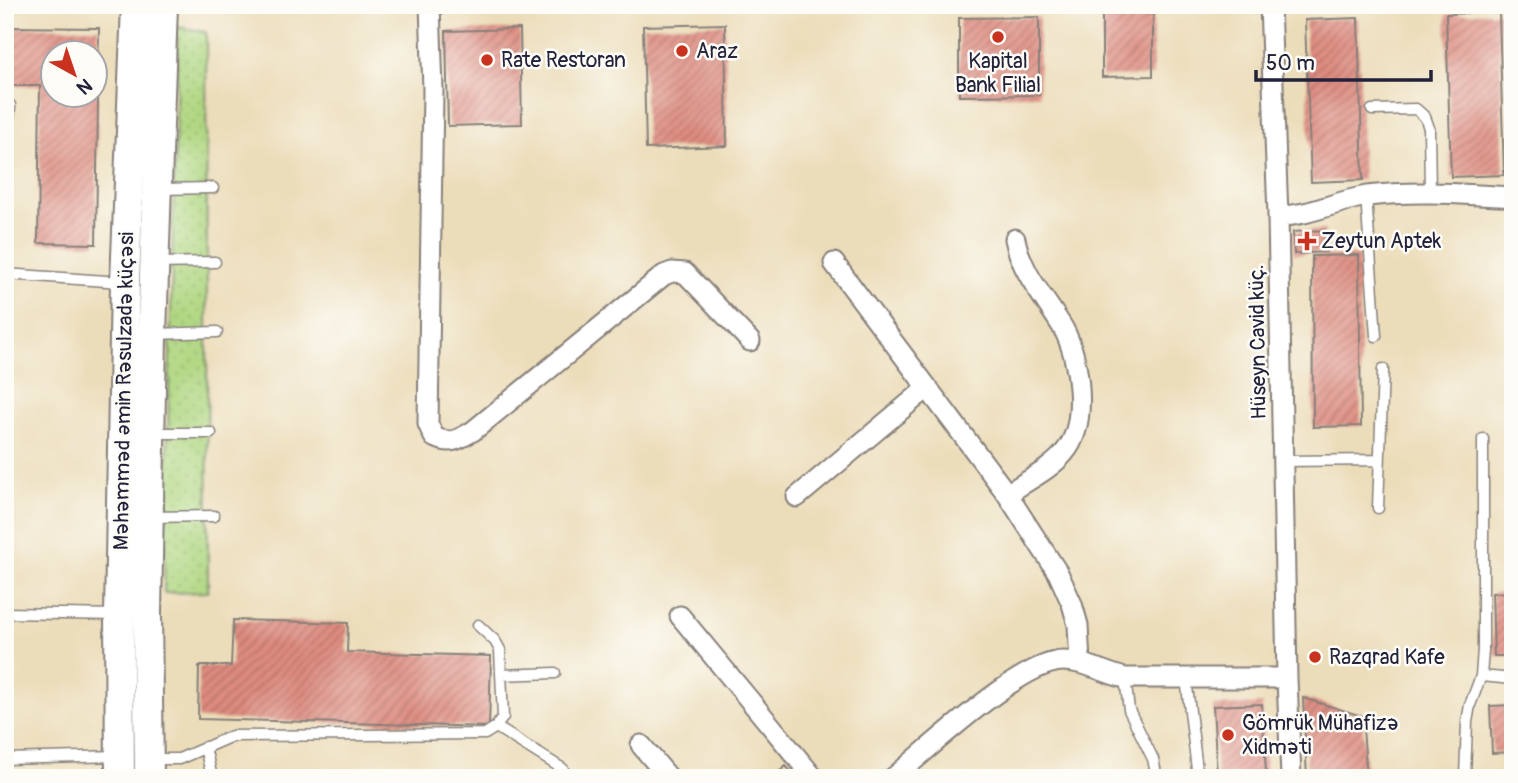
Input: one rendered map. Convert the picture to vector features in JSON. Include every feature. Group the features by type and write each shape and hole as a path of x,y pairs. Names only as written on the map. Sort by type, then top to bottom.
{"main road":[{"name":"Məhəmməd Əmin Rəsulzadə küçəsi","path":"120,767 118,615 125,282 136,5"},
{"name":"Məhəmməd Əmin Rəsulzadə küçəsi","path":"149,769 147,613 150,433 163,5"}],"street":[{"path":"430,5 433,90 428,370 429,424 434,436 445,442 456,441 474,431 664,275 673,272 685,273 750,341"},
{"name":"Hüseyn Cavid küç.","path":"1270,5 1278,216 1291,778"},
{"path":"1278,216 1313,212 1366,197 1430,191 1513,197"},
{"path":"1007,494 1064,454 1072,442 1080,403 1074,353 1064,331 1027,275 1019,258 1015,239"},
{"path":"834,263 1007,494 1058,572 1072,604 1081,640 1080,663"},
{"path":"797,497 926,389"},
{"path":"680,616 814,778"},
{"path":"893,778 1006,685 1050,662 1080,663 1125,678 1287,678"},
{"path":"641,745 669,778"}],"lane":[{"path":"5,199 10,105"},
{"path":"1372,110 1416,109 1425,117 1429,128 1430,191"},
{"path":"156,189 214,188"},
{"path":"1366,197 1376,336"},
{"path":"155,262 215,262"},
{"path":"5,274 125,282"},
{"path":"152,334 217,332"},
{"path":"1378,508 1383,369"},
{"path":"150,433 211,433"},
{"path":"1465,778 1469,705 1481,676 1483,650 1483,439"},
{"path":"1284,461 1380,460"},
{"path":"149,517 214,516"},
{"path":"5,613 118,615"},
{"path":"149,769 232,736 485,734 496,727 503,717 500,650 495,641 478,625"},
{"path":"501,675 555,673"},
{"path":"1481,676 1513,680"},
{"path":"1125,678 1129,709 1153,759 1157,778"},
{"path":"1186,678 1198,778"},
{"path":"496,727 563,769"},
{"path":"205,747 212,778"},
{"path":"5,759 120,767"}],"green space":[{"path":"178,27 206,32 208,592 164,593"}],"building":[{"path":"1102,5 1153,5 1153,76 1102,77"},
{"path":"1499,12 1504,175 1451,177 1446,14"},
{"path":"1039,17 1039,95 959,96 959,18"},
{"path":"1358,18 1363,180 1311,182 1305,20"},
{"path":"725,24 727,146 646,149 643,26"},
{"path":"5,27 99,28 99,38 38,38 38,86 5,86"},
{"path":"520,29 522,124 448,126 446,31"},
{"path":"40,108 98,108 96,244 38,243"},
{"path":"1325,230 1326,252 1294,254 1293,232"},
{"path":"1359,255 1361,426 1313,427 1312,256"},
{"path":"1513,592 1513,656 1494,656 1492,593"},
{"path":"233,620 348,623 347,652 491,656 489,727 198,719 199,666 231,666"},
{"path":"1303,698 1362,716 1367,778 1307,778"},
{"path":"1262,704 1266,773 1217,776 1213,706"},
{"path":"1513,705 1513,752 1492,753 1490,706"},
{"path":"786,766 797,778 772,778"},
{"path":"332,772 332,778 271,778 271,775"}],"place":[{"name":"Kapital Bank Filial","path":"998,37"},
{"name":"Araz","path":"682,51"},
{"name":"Rate Restoran","path":"487,60"},
{"name":"Zeytun Aptek","path":"1307,241"},
{"name":"Razqrad Kafe","path":"1315,657"},
{"name":"Gömrük Mühafizə Xidməti","path":"1228,735"}]}
